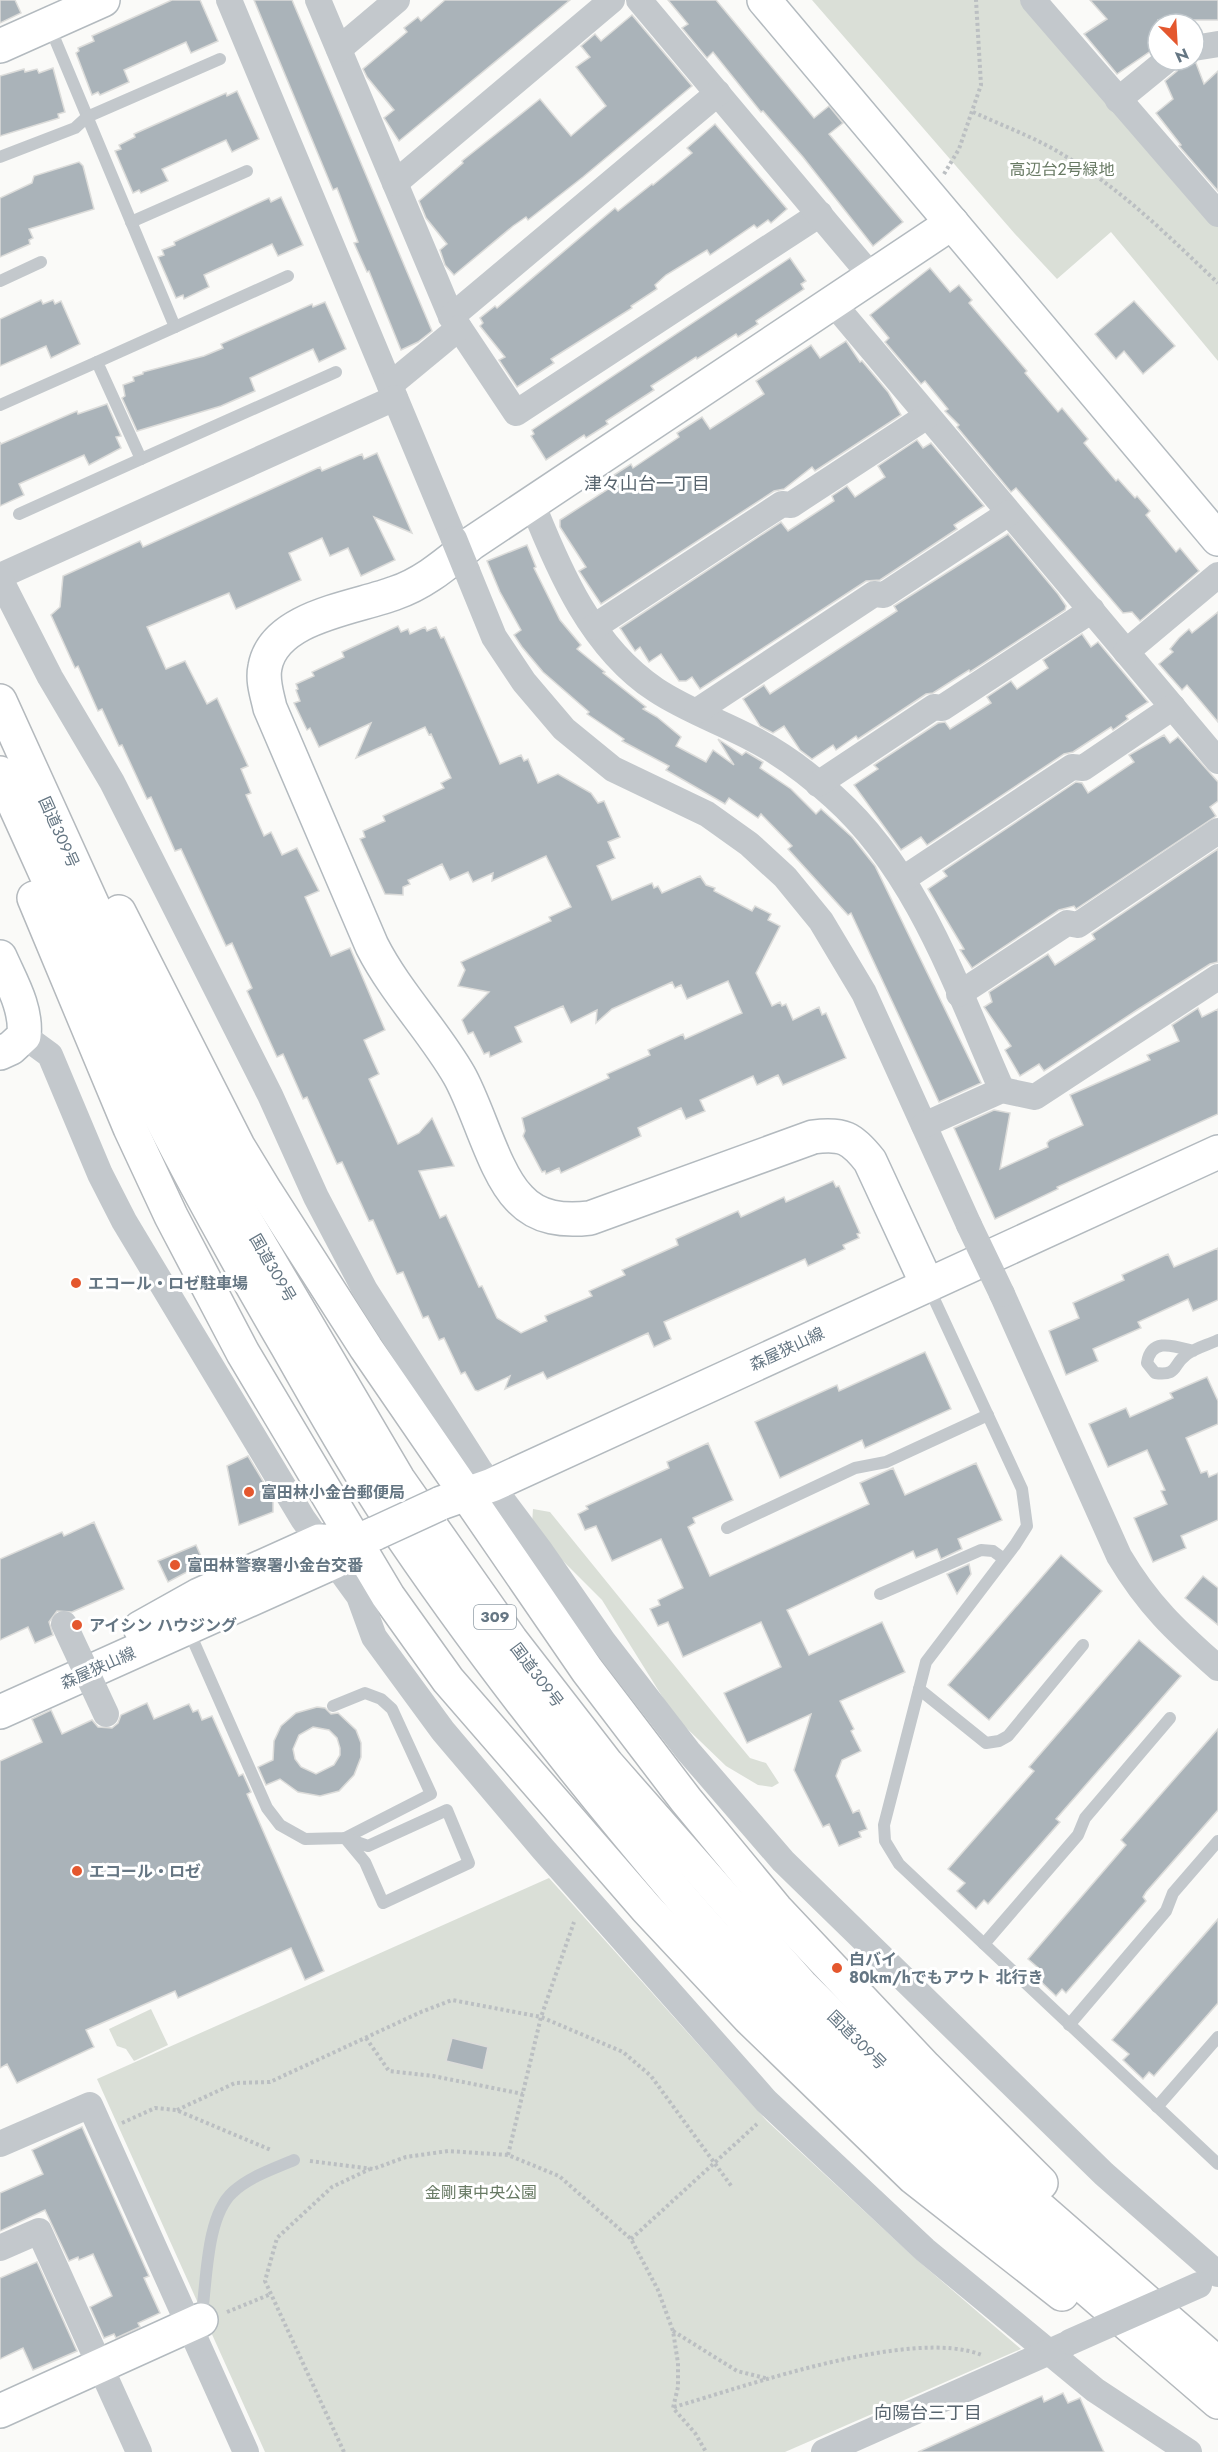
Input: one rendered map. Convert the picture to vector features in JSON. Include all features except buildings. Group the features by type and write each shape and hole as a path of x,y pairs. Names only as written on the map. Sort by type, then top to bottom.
{"main road":[{"path":"0,46 103,0"},
{"path":"764,0 1218,539"},
{"path":"927,1284 870,1161 858,1145 844,1137 831,1134 813,1137 590,1218 570,1220 549,1217 534,1211 518,1198 507,1182 461,1077 445,1051 387,974 372,946 270,708 264,685 265,665 277,644 290,629 317,617 397,593 428,577 472,543 952,223"},
{"path":"0,691 58,785 105,884 244,1155 366,1348 466,1494"},
{"name":"国道309号","path":"0,702 140,1009 240,1211 398,1479 511,1640 607,1764 801,1984 924,2107 1218,2364"},
{"name":"国道309号","path":"0,772 145,1086 204,1202 349,1454 388,1515 533,1717 685,1902 808,2032 964,2181 1218,2403"},
{"path":"0,820 171,1216 346,1544"},
{"path":"0,957 26,1023 12,1044"},
{"name":"森屋狭山線","path":"0,1696 98,1652 199,1595 346,1544 466,1494 1218,1152"},
{"name":"309","path":"466,1494 587,1670 686,1800 776,1909 925,2067 1089,2231 1218,2343"},
{"name":"森屋狭山線","path":"0,1712 187,1628 346,1544"},
{"name":"309","path":"346,1544 388,1596 448,1680 645,1908 749,2018 913,2177 1059,2292 1218,2403"},
{"path":"0,2411 195,2323"}],"street":[{"path":"229,0 494,637 524,682 564,729 613,768 706,814 749,844 785,877 820,921 864,993 1124,1564 1140,1591 1168,1623 1218,1668"},
{"path":"318,0 455,322 516,412 820,214"},
{"path":"339,49 397,0"},
{"path":"395,183 612,0"},
{"path":"639,0 872,277"},
{"path":"1033,0 1218,214"},
{"path":"1118,100 1152,72"},
{"path":"718,93 455,322 392,392 0,578 50,677 112,782 270,1095 316,1197 365,1290 466,1494 603,1641 688,1751 783,1861 1212,2279 824,2452"},
{"path":"833,303 1218,761"},
{"path":"594,627 782,504 791,505 927,416"},
{"path":"532,503 554,559 594,627 630,670 655,689 755,740 818,784 867,833 903,879 959,994 1002,1090"},
{"path":"697,711 874,594 884,595 1010,513"},
{"path":"1126,652 1218,575"},
{"path":"818,784 934,707 942,708 1092,610"},
{"path":"903,879 1072,767 1083,768 1173,708"},
{"path":"959,994 1066,923 1078,925 1218,831"},
{"path":"924,1125 1002,1090 1035,1097 1218,976"},
{"path":"12,1044 50,1055 100,1174 124,1221 149,1258 254,1438 346,1544 359,1596 374,1637 443,1731 584,1896 774,2109 925,2250 1061,2347 1095,2390 1189,2452"},
{"path":"64,1624 106,1714"},
{"path":"0,2144 90,2105 195,2323 246,2452"},
{"path":"0,2248 39,2231 139,2452"}],"lane":[{"path":"48,24 175,327"},
{"path":"0,156 75,128 87,117 220,59"},
{"path":"131,222 247,171"},
{"path":"0,281 41,262"},
{"path":"0,405 288,276"},
{"path":"98,362 141,459"},
{"path":"19,514 336,372"},
{"path":"927,1284 1022,1490 1027,1511 1027,1526 926,1662 884,1825 885,1841 899,1864 1218,2164"},
{"path":"1193,1352 1218,1340"},
{"path":"728,1528 855,1468 886,1462 988,1415"},
{"path":"880,1594 981,1550 993,1551 1004,1559"},
{"path":"187,1628 267,1808 280,1825 305,1839 345,1838 368,1846 447,1810 469,1863 383,1903 365,1862 345,1838"},
{"path":"919,1689 986,1743 999,1741 1008,1736 1083,1645"},
{"path":"333,1707 365,1693 381,1699 392,1709 431,1794 345,1838"},
{"path":"984,1944 1078,1835 1085,1818 1170,1718"},
{"path":"1069,2025 1166,1911 1173,1893 1218,1841"},
{"path":"1157,2107 1218,2037"},
{"path":"195,2323 213,2227 231,2193 257,2176 294,2160"}],"path":[{"path":"927,193 949,169 973,112 981,85 976,0"},
{"path":"973,112 1064,154 1101,179 1127,198 1218,283"},
{"path":"508,2155 541,2017 584,1896"},
{"path":"177,2110 235,2083 270,2082 452,2000 541,2017 623,2052 651,2076 732,2187"},
{"path":"366,2038 389,2071 433,2076 523,2094"},
{"path":"102,2132 155,2108 177,2110 294,2160 370,2168"},
{"path":"631,2239 737,2141"},
{"path":"344,2452 265,2281 277,2238 332,2187 370,2168 406,2157 448,2151 508,2155 559,2176 631,2239 658,2290 673,2331 678,2387 673,2408"},
{"path":"195,2323 215,2318 271,2294"},
{"path":"673,2331 737,2371 770,2380"},
{"path":"673,2408 854,2356 923,2348 974,2352 1013,2368"},
{"path":"673,2408 695,2433 706,2452"}],"green space":[{"name":"高辺台2号緑地","path":"812,0 1023,0 1062,52 1218,227 1218,361 1111,232 1057,279 1015,234"},
{"path":"533,1509 550,1512 750,1758 766,1763 779,1783 772,1787 758,1785 726,1766 675,1717 602,1600 560,1558 532,1524"},
{"name":"金剛東中央公園","path":"549,1878 767,2121 916,2259 1021,2349 785,2452 265,2452 97,2079"},
{"path":"151,2009 168,2045 134,2061 126,2049 117,2046 109,2029"}],"place":[{"name":"エコール・ロゼ駐車場","path":"76,1283"},
{"name":"富田林小金台郵便局","path":"249,1492"},
{"name":"富田林警察署小金台交番","path":"175,1565"},
{"name":"アイシン ハウジング","path":"77,1625"},
{"name":"エコール・ロゼ","path":"77,1871"},
{"name":"白バイ 80km/hでもアウト 北行き","path":"837,1968"}],"district":[{"name":"津々山台一丁目","path":"647,484"},
{"name":"向陽台三丁目","path":"928,2413"}]}
